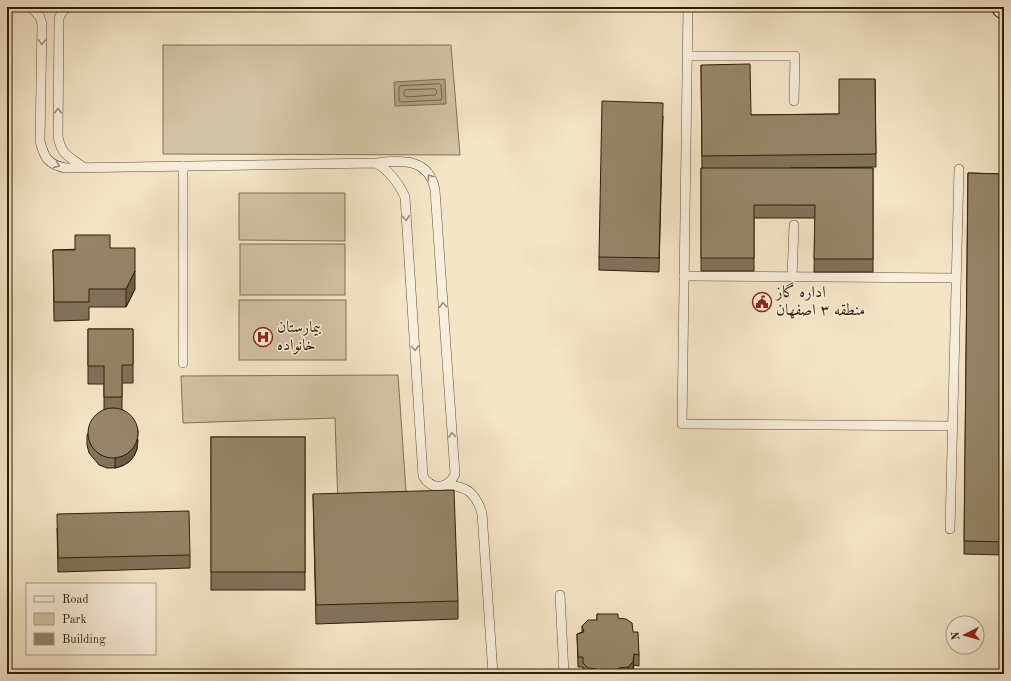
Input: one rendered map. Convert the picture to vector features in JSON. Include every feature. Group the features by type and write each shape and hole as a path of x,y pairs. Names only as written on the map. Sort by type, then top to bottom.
{"lane":[{"path":"31,7 40,17 42,24 40,140 42,152 48,161 57,167 376,163 402,161 417,164 430,176 434,183 435,190 455,474 453,479 445,485"},
{"path":"67,7 59,18 58,137 62,151 83,167"},
{"path":"688,7 682,424 952,426"},
{"path":"687,56 795,56 794,100"},
{"path":"376,163 389,172 395,179 405,197 423,476 434,486 457,486 471,492 479,504 482,513 493,674"},
{"path":"183,166 183,363"},
{"path":"950,529 959,169"},
{"path":"792,277 794,225"},
{"path":"684,276 956,278"},
{"path":"560,595 564,674"}],"green space":[{"path":"163,45 451,45 460,155 163,154"},
{"path":"239,193 345,193 345,241 239,240"},
{"path":"240,244 345,244 345,295 240,295"},
{"path":"239,300 346,300 346,360 239,360"},
{"path":"398,375 407,505 338,507 335,418 183,423 181,376"}],"water":[{"path":"445,79 446,104 395,106 394,82"}],"building":[{"path":"750,64 751,115 839,114 839,79 875,79 876,154 702,156 701,65"},
{"path":"602,101 663,103 659,258 599,257"},
{"path":"701,168 873,168 873,259 814,259 815,205 754,205 754,258 701,258"},
{"path":"968,173 1004,174 1004,542 964,541"},
{"path":"75,235 110,235 110,248 135,248 135,271 126,289 89,289 89,302 54,302 53,250 75,250"},
{"path":"88,329 133,329 133,365 122,365 122,397 104,397 104,366 88,366"},
{"path":"108,408 118,408 131,415 138,428 138,438 131,451 118,458 108,458 99,454 92,447 88,438 88,428 92,419 99,412"},
{"path":"211,437 305,437 305,572 211,572"},
{"path":"454,490 458,601 316,605 313,494"},
{"path":"189,511 190,555 58,558 57,514"},
{"path":"597,614 618,614 618,618 626,619 632,623 633,632 638,632 639,655 634,654 633,662 628,667 619,668 619,674 597,674 596,669 588,668 583,663 583,657 578,657 577,634 584,632 582,626 588,620 597,620"}],"place":[{"name":"اداره گاز منطقه ۳ اصفهان","path":"762,302"},
{"name":"بیمارستان خانواده","path":"263,337"}]}
